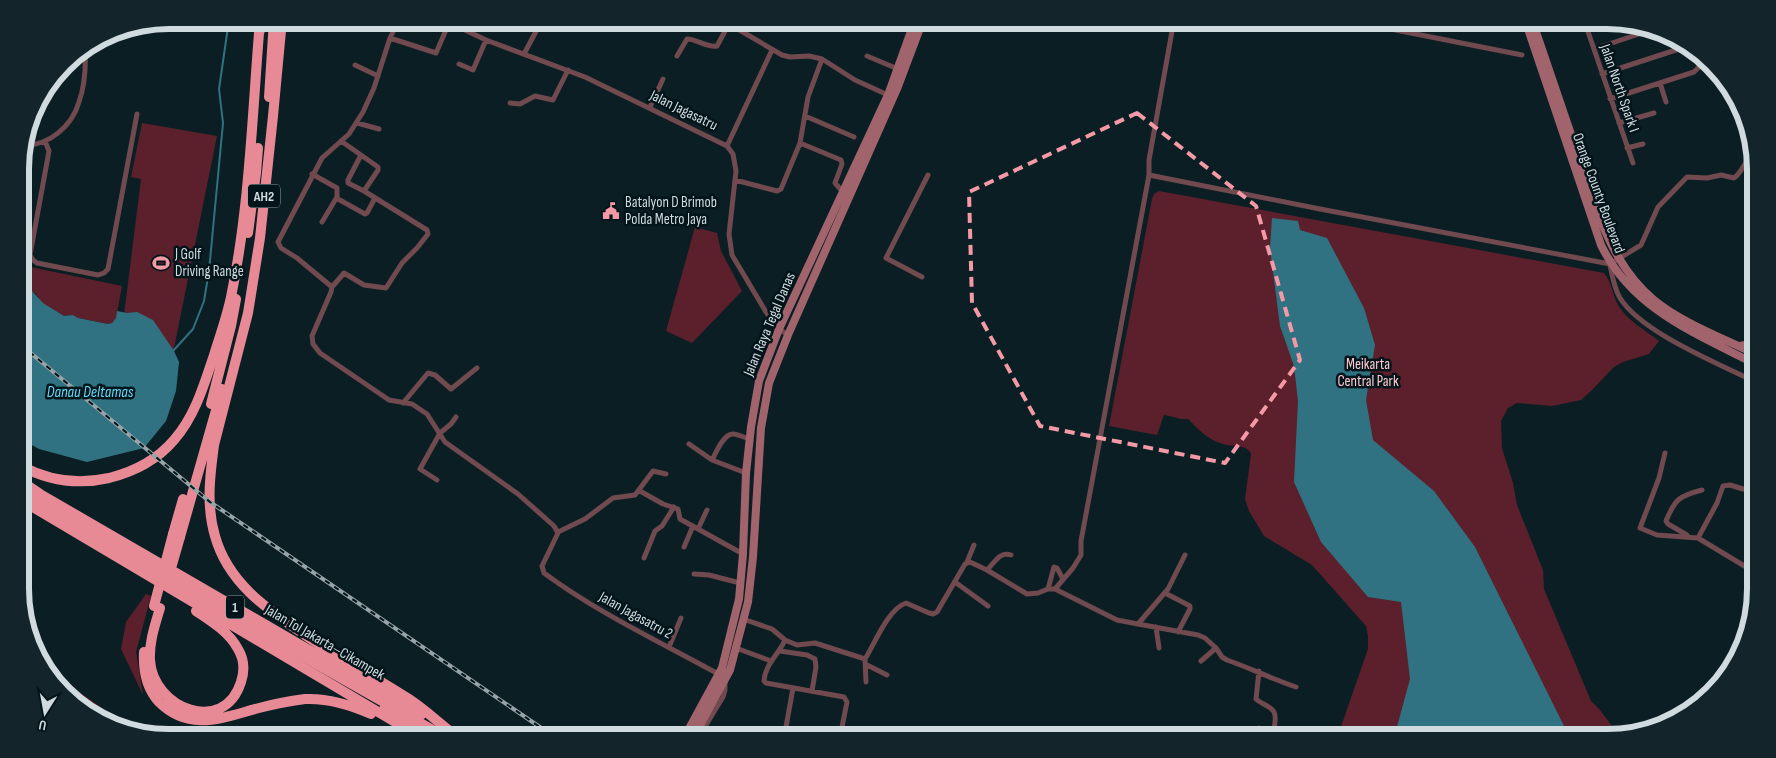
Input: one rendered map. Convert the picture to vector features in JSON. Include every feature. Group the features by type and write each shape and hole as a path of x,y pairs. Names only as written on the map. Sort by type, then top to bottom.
{"highway":[{"path":"29,469 58,480 89,481 116,476 141,466 161,452 174,440 188,419 202,390 231,297 252,143 261,29"},
{"name":"AH2","path":"176,536 231,326 248,233 256,173 264,29"},
{"name":"AH2","path":"231,370 256,225 266,141 273,29"},
{"name":"AH2","path":"231,370 248,313 260,238 274,116 281,29"},
{"path":"231,370 176,536 157,607 146,639 144,670 151,690 156,699 172,712 190,719 212,720 283,703 316,699 356,708 404,729"},
{"path":"231,370 214,445 210,487 210,512 215,536 227,564 248,592 269,610 322,646 410,700 444,729"},
{"name":"Jalan Tol Jakarta–Cikampek","path":"29,486 440,729"},
{"name":"1","path":"29,494 265,635 439,729"},
{"name":"1","path":"29,498 194,599 417,729"},
{"name":"1","path":"29,505 406,729"},
{"path":"41,512 54,525 190,607 214,623 229,637 241,654 243,675 238,691 220,708 208,712 187,709 168,698 159,687 152,670 150,654 157,607"}],"street":[{"path":"332,287 278,244 312,174 327,152 349,134 357,122 370,98 394,29"},
{"path":"390,38 436,53 445,29"},
{"name":"Jalan Jagasatru","path":"462,29 486,40 585,77 727,146 734,154 736,161 729,234 732,255 758,301 779,329 788,335"},
{"path":"524,54 537,29"},
{"path":"677,56 687,39 712,47 717,46 726,29"},
{"path":"740,29 772,50 790,57 809,56 822,59 855,80 892,90"},
{"name":"Jalan Raya Tegal Danas","path":"690,729 722,678 739,599 746,473 759,381 779,329 892,90 912,29"},
{"name":"Jalan Raya Tegal Danas","path":"697,729 736,648 748,602 764,403 769,383 919,29"},
{"path":"1055,589 1073,568 1081,555 1081,541 1149,175 1149,160 1172,29"},
{"path":"1391,29 1522,55"},
{"name":"Orange County Boulevard","path":"1528,29 1598,237 1610,264 1628,286 1651,307 1688,330 1747,359"},
{"name":"Orange County Boulevard","path":"1535,29 1596,207 1610,245 1619,260 1635,282 1655,301 1693,325 1747,349"},
{"name":"Jalan North Spark I","path":"1586,29 1632,163"},
{"path":"1594,49 1642,33"},
{"path":"459,64 473,70 486,40"},
{"path":"1602,74 1679,49"},
{"path":"727,146 772,50"},
{"path":"867,56 898,69"},
{"path":"32,144 45,141 60,132 73,114 79,103 84,81 85,57"},
{"path":"735,180 779,191 800,143 808,97 822,59"},
{"path":"355,65 378,76"},
{"path":"1610,99 1694,72 1701,65"},
{"path":"510,103 520,104 535,96 553,100 568,70"},
{"path":"650,108 663,79"},
{"path":"1660,83 1666,102"},
{"path":"1619,123 1654,112"},
{"path":"45,141 49,151 30,255 37,263 98,275 108,269 137,114"},
{"path":"804,116 854,137"},
{"path":"357,122 379,129"},
{"path":"341,141 378,168 364,191"},
{"path":"800,143 841,160 842,164 836,183 843,192"},
{"path":"1627,148 1643,144"},
{"path":"361,155 348,181 427,230 428,234 402,263 386,288 364,285 344,273 332,287 312,336 316,349 389,400 414,405 427,414 445,442 518,494 550,522 558,532 585,519 612,499 634,496 640,491 652,472 666,474"},
{"path":"1149,175 1320,210 1610,264 1641,245 1658,207 1687,177 1706,178 1721,175 1734,178 1747,162"},
{"path":"312,174 337,188 337,197 322,222"},
{"path":"922,277 886,258 928,175"},
{"path":"337,197 366,214 375,198"},
{"path":"1610,264 1620,298 1643,321 1669,338 1747,378"},
{"path":"1740,346 1747,345"},
{"path":"403,403 428,373 435,375 450,389 477,368"},
{"path":"437,480 420,469 440,433 456,417"},
{"path":"712,460 721,444 730,434 750,440"},
{"path":"689,444 712,460 746,473"},
{"path":"1665,453 1659,478 1640,528 1657,535 1698,538 1747,568"},
{"path":"1698,538 1717,503 1723,486 1730,485 1743,489 1747,486"},
{"path":"1689,537 1666,521 1670,511 1684,494 1702,490"},
{"path":"640,491 663,504 678,509 680,519 743,554"},
{"path":"644,558 656,531 662,526 674,507"},
{"path":"684,548 707,510"},
{"name":"Jalan Jagasatru 2","path":"558,532 542,566 544,573 586,602 722,678"},
{"path":"866,682 866,659 888,618 902,604 909,604 933,614 937,612 967,562 974,545"},
{"path":"987,570 1002,554 1006,553 1011,556"},
{"path":"1138,624 1165,593 1185,555"},
{"path":"967,562 987,570 1026,594 1038,593 1048,588 1055,589 1116,620 1204,638 1227,660 1296,687"},
{"path":"1048,588 1052,568 1057,568 1063,579"},
{"path":"694,574 709,575 740,583"},
{"path":"955,582 988,606"},
{"path":"1165,593 1190,606 1178,632"},
{"path":"669,647 681,618"},
{"path":"743,619 772,629 785,640 798,645 815,643 866,659"},
{"path":"1156,627 1159,648"},
{"path":"785,640 771,661 764,680 766,683 840,696 846,700 841,729"},
{"path":"736,648 771,661"},
{"path":"1201,661 1216,648"},
{"path":"780,650 807,655 815,659 816,667 812,691"},
{"path":"867,666 887,675"},
{"path":"1259,671 1256,699 1274,712 1273,729"},
{"path":"703,729 723,697 726,688 722,678"},
{"path":"793,688 786,727 795,729"}],"highlighted area":[{"path":"1137,113 1256,206 1300,360 1225,463 1040,426 972,303 969,192"}],"green space":[{"name":"J Golf Driving Range","path":"142,123 217,136 172,358 120,347 141,179 131,177"},
{"name":"Meikarta Central Park","path":"1159,191 1604,273 1609,280 1615,299 1625,314 1659,341 1649,354 1623,362 1614,367 1581,400 1552,406 1517,403 1508,408 1501,421 1502,448 1513,483 1517,505 1543,570 1544,589 1591,701 1614,729 1340,729 1368,649 1366,626 1312,565 1264,536 1249,511 1245,499 1251,454 1249,451 1243,447 1223,444 1213,440 1188,419 1164,415 1157,435 1109,426 1154,194"},
{"path":"695,227 717,233 721,251 742,291 692,343 666,331"},
{"path":"29,267 122,286 116,318 112,323 108,324 78,318 73,315 64,316 42,303 35,293 29,291"},
{"path":"146,594 151,596 136,652 143,695 121,649 126,622"},
{"path":"65,682 105,710 103,712 84,700"}],"water":[{"path":"1272,218 1298,221 1300,230 1327,238 1364,308 1375,345 1366,400 1373,440 1434,491 1475,547 1566,729 1396,729 1410,679 1401,602 1368,597 1321,542 1294,482 1298,401 1294,366 1280,326 1270,248"},
{"name":"Danau Deltamas","path":"29,290 43,303 64,316 73,315 78,318 108,324 112,323 116,318 117,311 137,312 153,320 174,351 179,362 176,391 166,421 144,448 87,462 39,449 29,443"}],"waterway":[{"path":"173,351 193,329 204,301 209,271 223,123 219,89 228,29"}],"railway":[{"path":"29,352 210,502 543,729"}],"place":[{"name":"Batalyon D Brimob Polda Metro Jaya","path":"611,211"},
{"name":"J Golf Driving Range","path":"161,263"}]}
